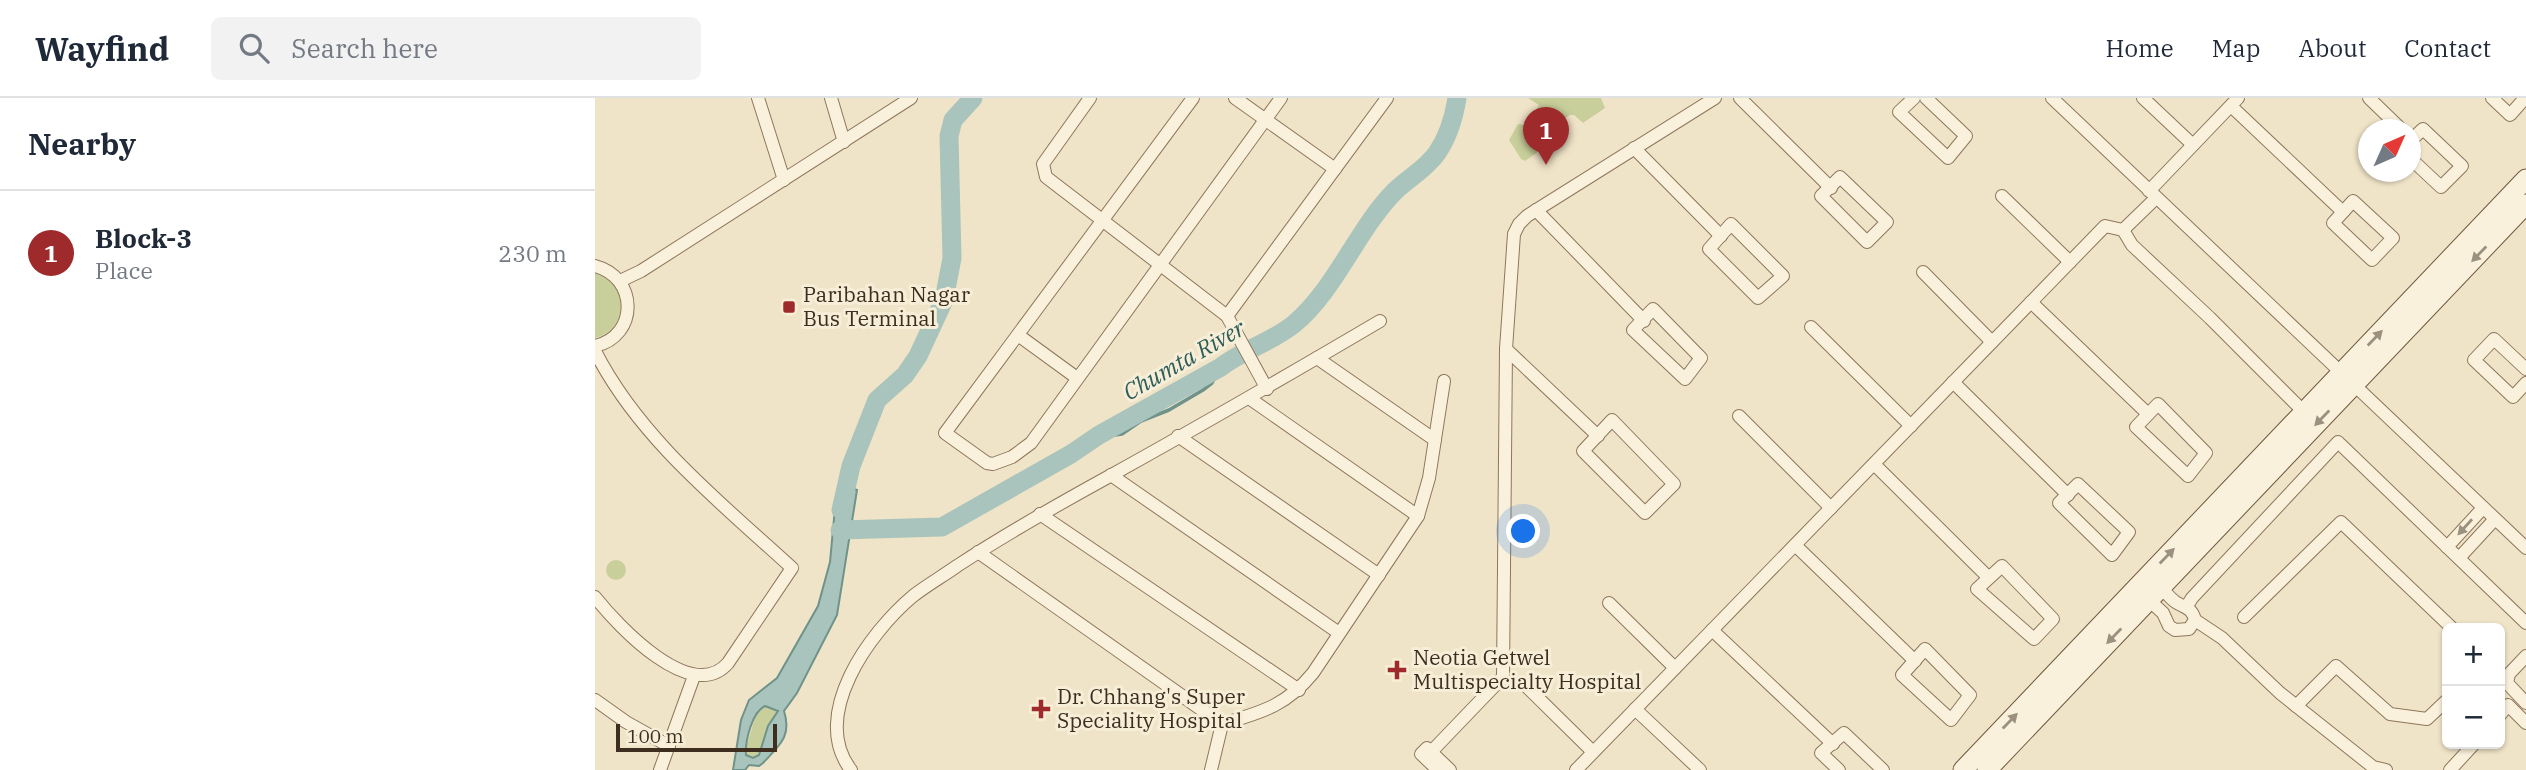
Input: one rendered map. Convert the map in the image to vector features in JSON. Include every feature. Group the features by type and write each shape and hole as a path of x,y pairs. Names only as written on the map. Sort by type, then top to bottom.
{"street":[{"path":"758,98 783,180"},
{"path":"831,98 844,142"},
{"path":"1090,98 1049,154 1043,168 1049,180 1227,316 1267,389"},
{"path":"1193,98 945,433 987,463 1002,461 1021,450 1039,434 1281,98"},
{"path":"1235,98 1335,169"},
{"path":"1227,316 1387,98"},
{"path":"1431,752 1503,677 1506,349 1513,239 1519,224 1536,210 1715,98"},
{"path":"1740,98 1831,188"},
{"path":"1909,100 1899,112 1948,158 1966,136 1926,98"},
{"path":"2052,98 2526,548"},
{"path":"2143,98 2193,145"},
{"path":"2369,98 2391,119"},
{"path":"2492,98 2509,115 2525,98"},
{"path":"620,281 641,271 906,100"},
{"path":"2123,230 2193,145 2234,102 2343,212"},
{"path":"2421,131 2423,129 2462,166 2441,187 2421,168"},
{"path":"1634,148 1721,236"},
{"path":"1840,177 1887,222 1867,242 1821,196 1831,188 1840,177"},
{"path":"1987,770 2155,594 2526,179"},
{"path":"2002,196 2070,262"},
{"path":"2353,201 2392,238 2372,260 2333,223 2343,212 2353,201"},
{"path":"1963,770 2304,412 2347,379 2526,204"},
{"path":"1536,210 1644,321"},
{"path":"1731,224 1783,276 1758,298 1709,249 1721,236 1731,224"},
{"path":"1576,770 2105,226 2123,230 2132,245 2304,412"},
{"path":"595,266 609,271 620,281 627,295 627,318 614,337 595,348 607,375 657,438 711,493 792,568 724,668 708,676 694,676 671,665 639,642 595,597"},
{"path":"1923,272 1992,342"},
{"path":"2032,302 2148,414"},
{"path":"1653,309 1701,358 1685,379 1633,330 1644,321 1653,309"},
{"path":"851,770 837,745 837,720 844,691 856,662 877,634 914,596 1040,514 1267,389 1380,321"},
{"path":"1811,327 1911,426"},
{"path":"1018,335 1077,378"},
{"path":"2525,388 2513,397 2474,360 2494,339 2526,369"},
{"path":"1506,349 1598,436"},
{"path":"1317,358 1435,440"},
{"path":"1222,724 1278,705 1299,690 1418,516 1429,478 1444,381"},
{"path":"1953,382 2068,495"},
{"path":"1249,398 1418,516"},
{"path":"2158,404 2206,453 2187,477 2136,427 2148,414 2158,404"},
{"path":"1739,416 1831,508"},
{"path":"1612,420 1674,484 1645,513 1583,451 1598,436 1612,420"},
{"path":"1178,436 1379,575"},
{"path":"2186,606 2338,442 2526,623"},
{"path":"1874,464 1988,577"},
{"path":"1111,475 1339,633"},
{"path":"2078,484 2129,532 2112,555 2059,503 2068,495 2078,484"},
{"path":"2448,547 2483,508"},
{"path":"1040,514 1299,690"},
{"path":"2459,558 2495,519"},
{"path":"2244,617 2341,522 2447,623"},
{"path":"1795,545 1915,661"},
{"path":"978,552 1222,724"},
{"path":"2002,566 2053,619 2034,639 1977,589 1988,577 2002,566"},
{"path":"2155,594 2186,606 2193,612 2195,620 2222,638 2296,706 2373,767 2386,770"},
{"path":"2155,594 2169,626 2175,630 2189,629 2195,620"},
{"path":"1609,603 1675,668"},
{"path":"1712,630 1833,744"},
{"path":"1925,649 1971,695 1951,720 1902,675 1915,661 1925,649"},
{"path":"2526,656 2505,671 2507,683 2526,703"},
{"path":"2296,706 2336,666 2390,714 2427,719 2442,705"},
{"path":"660,770 694,676"},
{"path":"1526,686 1593,752"},
{"path":"595,700 626,722 669,746"},
{"path":"2505,707 2526,723"},
{"path":"1635,709 1700,770"},
{"path":"1211,770 1222,724"},
{"path":"1839,770 1821,753 1845,733 1883,770"},
{"path":"1438,770 1422,754 1427,748 1450,770"},
{"path":"2450,770 2469,749"}],"green space":[{"path":"1528,98 1601,98 1605,108 1583,123 1570,115 1536,137 1539,151 1525,161 1509,140 1518,124 1527,125 1539,105"},
{"path":"595,273 614,286 621,306 615,325 595,338"},
{"path":"616,560 623,563 626,570 623,577 616,580 609,577 606,570 609,563"},
{"path":"768,706 777,709 777,714 768,726 759,755 756,758 748,756 745,751 754,721 760,708"}],"water":[{"path":"840,484 857,490 837,615 797,693 784,711 786,727 783,740 759,766 749,765 745,770 733,770 741,720 749,700 777,678 818,606 830,562","holes":["765,706 778,711 768,726 759,755 753,758 746,755 748,735 756,714"]}],"waterway":[{"path":"841,510 851,466 877,400 905,375 918,356 944,300 952,258 949,136 953,120 973,98"},
{"name":"Chumta River","path":"840,530 942,527 1294,324 1322,294 1381,207 1437,153 1450,127 1457,98"},
{"path":"1104,431 1115,435 1122,434 1141,421 1169,410 1212,383 1221,367"}],"place":[{"name":"Block-3","path":"1546,165"},
{"name":"Paribahan Nagar Bus Terminal","path":"789,307"},
{"name":"Neotia Getwel Multispecialty Hospital","path":"1397,670"},
{"name":"Dr. Chhang's Super Speciality Hospital","path":"1041,709"}]}
